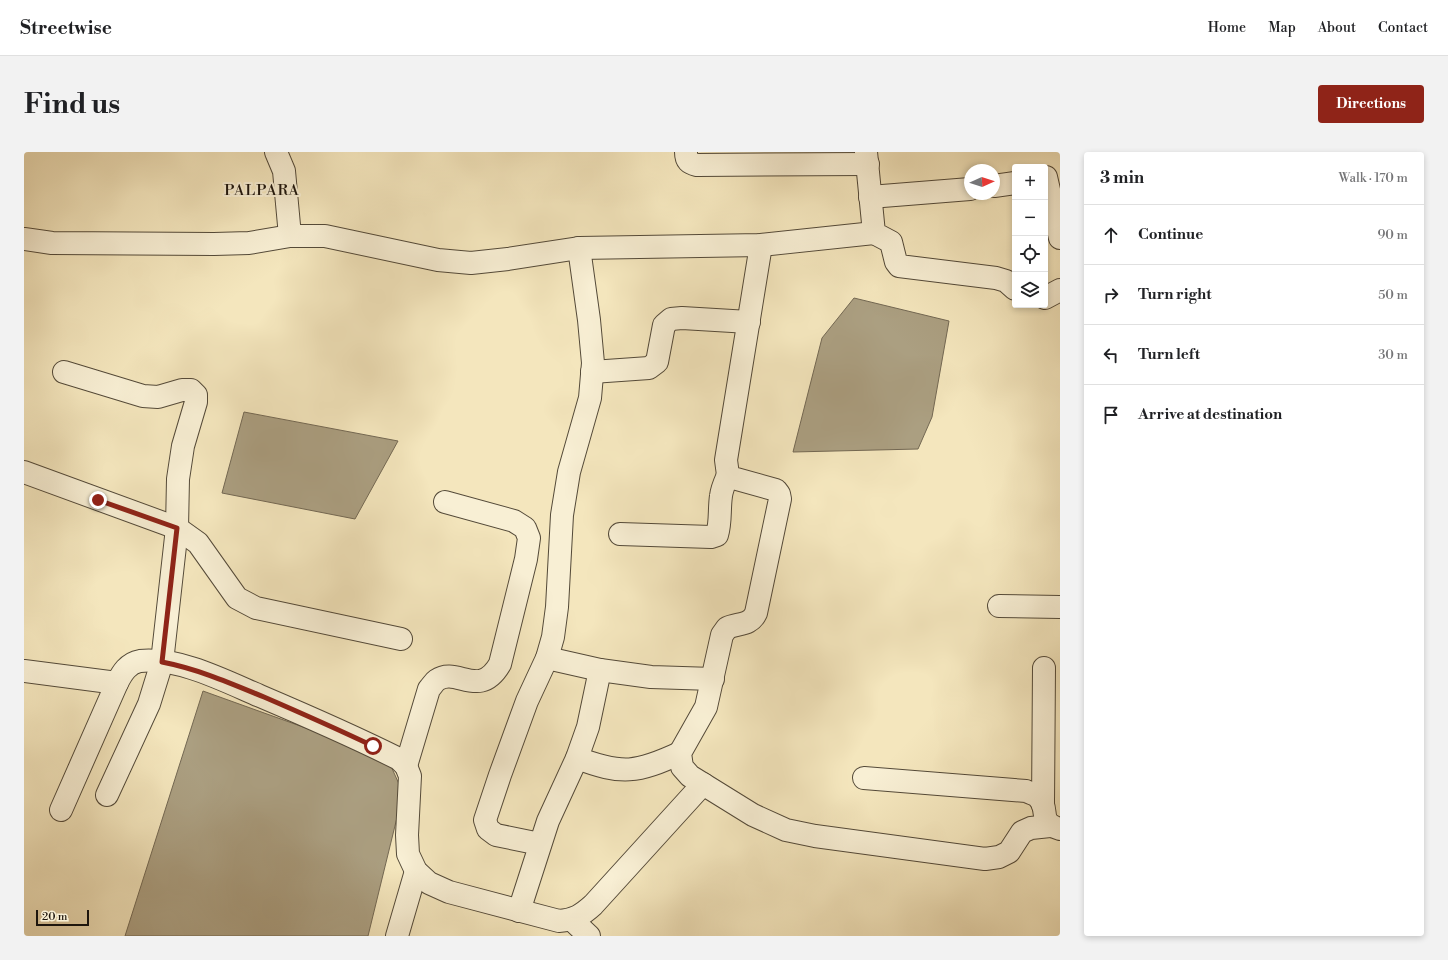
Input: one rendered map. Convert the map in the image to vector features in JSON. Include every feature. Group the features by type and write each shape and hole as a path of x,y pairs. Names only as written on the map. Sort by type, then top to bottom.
{"street":[{"path":"276,152 284,171 290,236"},
{"path":"686,152 686,159 690,164 697,165 867,158 874,233"},
{"path":"1050,177 1060,238"},
{"path":"1000,185 1012,183"},
{"path":"870,196 964,189"},
{"path":"24,240 59,243 214,244 249,243 290,236 324,236 438,260 471,262 508,259 579,248 761,245 874,233 892,242 896,262 899,266 996,278 1006,281 1012,286"},
{"path":"620,534 710,537 717,535 719,528 720,498 722,486 728,475 726,460 761,245"},
{"path":"540,844 496,835 488,829 485,820 527,701 547,658 554,637 562,515 569,472 590,398 592,372 589,320 579,248"},
{"path":"1048,296 1060,290"},
{"path":"592,372 649,368 654,366 657,362 664,325 671,319 682,318 749,322"},
{"path":"64,372 143,396 158,397 182,390 191,390 196,395 196,402 183,446 178,479 177,528 162,662 149,704 107,795"},
{"path":"24,472 177,528 198,543 237,598 256,608 401,639"},
{"path":"577,758 600,767 620,771 638,770 657,764 680,753 706,707 724,632 731,626 746,624 753,620 756,613 780,499 776,490 733,478 728,475"},
{"path":"406,766 430,690 436,680 443,677 474,681 484,680 495,673 500,664 528,545 529,538 525,528 514,521 445,502"},
{"path":"999,606 1060,607"},
{"path":"547,658 600,670 651,677 713,679"},
{"path":"61,810 116,683 124,670 130,665 140,661 162,662 185,667 251,692 335,728 399,759 406,766 410,776 406,835 408,854 416,871 429,883 450,892 559,921 572,920 583,915 703,784"},
{"path":"1044,668 1043,805 1045,819 1055,828"},
{"path":"519,911 540,844 561,790 577,758 588,727 600,670"},
{"path":"24,671 116,683"},
{"path":"680,753 682,767 690,776 753,816 786,830 815,836 970,858 999,858 1009,852 1022,832 1031,828 1055,828"},
{"path":"864,778 1026,791 1037,796 1043,805"},
{"path":"397,936 416,871"},
{"path":"572,920 589,936"}],"shaded area":[{"path":"854,298 949,321 932,417 918,449 793,452 822,338"},
{"path":"244,412 398,441 355,519 222,493"},
{"path":"203,691 367,750 390,764 403,793 368,936 125,936"}],"district":[{"name":"PALPARA","path":"262,190"}],"route":[{"path":"98,500 177,528 162,662 185,667 216,677 373,746"}]}
